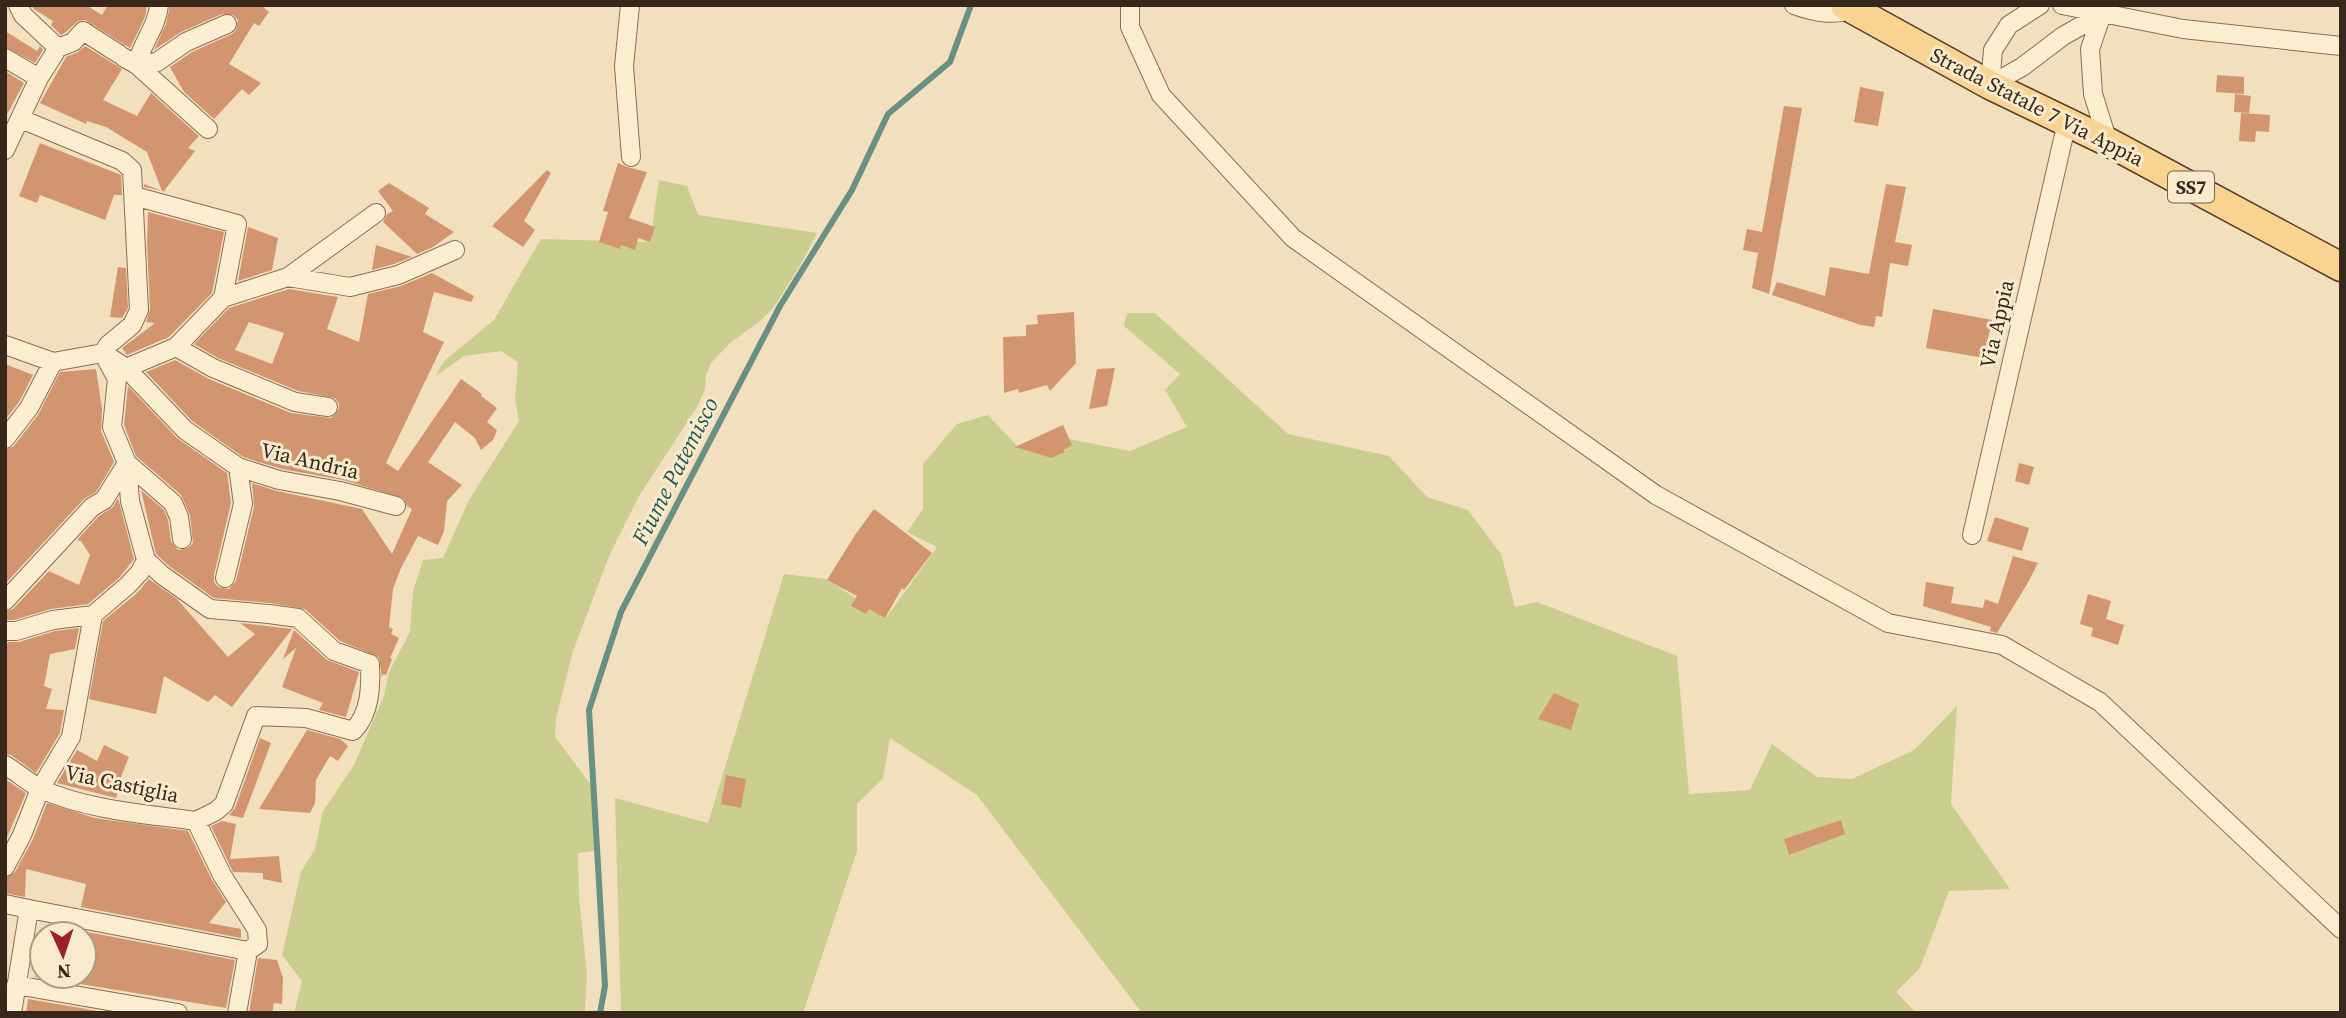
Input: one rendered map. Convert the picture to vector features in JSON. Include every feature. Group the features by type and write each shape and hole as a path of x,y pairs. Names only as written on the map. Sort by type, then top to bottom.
{"main road":[{"name":"Strada Statale 7 Via Appia","path":"1852,7 1990,85 2108,142 2341,267"}],"street":[{"path":"18,5 23,15 58,48"},
{"path":"126,58 139,51 156,23 159,5"},
{"path":"630,5 624,66 631,157"},
{"path":"1130,5 1130,27 1161,95 1293,239 1656,495 1888,623 2002,645 2100,702 2341,929"},
{"path":"1794,5 1813,12 1842,13 1852,7"},
{"path":"1990,85 1993,50 2009,25 2040,5"},
{"path":"2062,5 2183,29 2341,46"},
{"path":"1990,85 2022,67 2063,36 2102,15"},
{"path":"2102,15 2090,49 2093,94 2108,142"},
{"path":"126,58 157,62 186,41 227,24"},
{"path":"5,149 58,48 73,41 83,31 126,58 208,129"},
{"path":"5,58 40,78"},
{"path":"5,345 53,362 103,353 108,345 132,326 139,310 132,170 122,161 21,119"},
{"name":"Via Appia","path":"1972,535 2067,122"},
{"path":"134,196 237,224 223,298"},
{"path":"126,368 176,347 223,298 288,277 376,213"},
{"path":"288,277 350,287 398,275 454,250"},
{"path":"176,347 213,368 295,402 328,407"},
{"path":"103,353 117,379 112,427 127,463 130,501 146,560 162,575 211,609 298,618 334,651 370,664 371,683 363,721 353,731 306,718 256,716 224,804 196,821 222,875 257,930 258,944 248,951 237,1013"},
{"name":"Via Andria","path":"103,353 126,368 184,430 239,467 293,483 340,491 396,506"},
{"path":"5,439 29,408 53,362"},
{"path":"127,463 173,503 179,517 181,539"},
{"path":"5,601 92,507 104,500 127,463"},
{"path":"225,578 243,504 239,467"},
{"path":"5,631 16,631 53,620 93,615 128,585 140,572 146,560"},
{"path":"5,867 22,835 40,789 71,737 93,615"},
{"name":"Via Castiglia","path":"5,765 40,789 74,800 127,812 196,821"},
{"path":"5,904 248,951"},
{"path":"12,1013 29,909"},
{"path":"16,985 178,1013"}],"green space":[{"path":"659,180 687,186 698,215 817,233 774,307 730,343 711,363 706,375 705,389 697,407 639,496 610,554 573,651 556,718 555,737 591,785 600,850 578,853 579,896 587,975 585,1013 294,1013 302,981 282,955 301,872 315,849 323,811 354,765 384,696 389,672 410,632 413,591 423,560 443,558 469,500 519,421 515,399 518,362 501,351 464,356 436,376 443,362 494,320 541,239 650,242"},
{"path":"1127,313 1155,313 1288,434 1389,456 1427,497 1468,510 1501,554 1515,607 1537,602 1677,656 1689,794 1750,790 1772,744 1817,777 1852,779 1914,750 1957,706 1951,804 2010,889 1949,891 1920,968 1896,992 1916,1013 1142,1013 977,795 890,738 883,778 857,804 857,851 803,1013 621,1013 615,798 708,823 784,574 826,579 886,618 937,547 907,532 923,509 923,464 957,424 988,415 1019,448 1051,458 1069,439 1130,451 1187,427 1165,390 1180,374 1124,326"}],"building":[{"path":"31,5 86,5 102,15 108,5 147,5 145,17 130,48 85,20 78,21 61,35 51,25 53,21"},
{"path":"170,5 264,5 269,12 259,26 254,23 229,64 261,83 249,95 242,89 214,119 184,92 170,67 192,52 232,34 236,30 238,20 233,15 222,14 181,32 154,50 166,24"},
{"path":"5,31 37,51 40,46 43,50 35,63 5,47"},
{"path":"85,46 122,69 103,100 137,116 151,93 199,136 188,148 195,151 164,191 167,192 162,191 147,152 106,127 87,121 86,124 40,103 66,57"},
{"path":"5,71 24,83 5,118"},
{"path":"2217,75 2244,77 2244,94 2216,92"},
{"path":"1860,87 1884,92 1878,126 1854,122"},
{"path":"2235,94 2251,96 2249,113 2234,112"},
{"path":"1784,106 1802,108 1769,294 1752,288 1758,253 1743,250 1747,229 1762,232"},
{"path":"2241,113 2270,115 2269,132 2256,131 2255,142 2239,141"},
{"path":"40,143 121,175 122,195 114,195 105,220 40,195 37,203 19,196"},
{"path":"618,163 647,172 629,218 655,227 650,242 638,238 635,250 621,245 620,249 599,242 608,212 603,211"},
{"path":"547,170 551,173 524,221 535,230 523,247 492,226"},
{"path":"389,183 429,208 425,214 454,232 433,247 417,254 383,222 387,214 393,211 378,191"},
{"path":"1886,184 1906,187 1895,242 1912,245 1908,266 1890,263 1882,317 1876,316 1874,327 1772,295 1777,282 1825,296 1830,267 1869,274"},
{"path":"148,212 224,232 212,293 169,337 127,355 122,348 155,323 146,322 150,309"},
{"path":"248,227 278,238 272,270 238,281"},
{"path":"376,245 412,257 372,270"},
{"path":"118,267 126,268 128,308 122,318 110,317"},
{"path":"432,273 474,296 471,302 434,292 423,332 444,342 386,463 398,471 461,379 497,408 487,422 497,430 493,440 481,450 475,438 455,422 428,462 462,485 447,501 444,531 438,545 418,536 401,568 393,589 389,627 393,629 391,634 399,638 386,675 383,674 382,678 379,657 340,641 305,609 214,598 156,554 141,490 164,510 171,541 178,550 188,548 193,543 190,515 181,495 136,456 124,425 128,386 177,438 227,473 231,503 214,575 214,582 218,587 229,589 236,581 254,507 252,483 362,509 392,554 412,509 403,498 343,480 282,469 243,457 192,421 146,372 175,360 209,379 291,413 331,418 339,409 335,398 298,391 218,358 194,344 229,308 289,289 338,297 327,329 359,342 368,294 401,286","holes":["249,322 284,333 272,364 235,350"]},
{"path":"1933,309 1992,320 1984,358 1926,348"},
{"path":"1074,312 1076,363 1050,391 1047,385 1019,393 1018,389 1004,393 1003,337 1026,336 1026,325 1038,324 1037,315"},
{"path":"5,364 33,375 19,402 5,420"},
{"path":"1115,368 1107,406 1089,409 1097,369"},
{"path":"96,369 102,409 101,431 114,462 96,492 84,499 5,584 5,450 14,446 38,415 60,372"},
{"path":"1063,425 1072,445 1063,450 1065,452 1051,458 1015,447"},
{"path":"2019,463 2034,467 2029,485 2015,481"},
{"path":"118,498 134,559 120,577 88,604 5,620 5,612 13,609 49,571 79,585 90,555 81,541 77,540 99,516 113,507"},
{"path":"874,509 932,553 904,590 902,588 885,618 869,609 866,614 851,606 857,596 827,580"},
{"path":"1995,517 2029,528 2022,551 1987,541"},
{"path":"2013,556 2038,563 1997,633 1990,631 1991,627 1923,606 1926,582 1954,587 1951,603 1983,608 1985,599 1998,604"},
{"path":"149,579 177,599 228,657 255,634 240,623 292,629 232,707 215,695 208,702 164,676 156,714 89,699 103,621 136,594"},
{"path":"2088,594 2111,601 2106,619 2124,625 2118,645 2091,636 2093,628 2080,624"},
{"path":"79,628 75,649 50,654 44,686 52,689 46,709 64,710 60,733 36,773 11,755 5,754 5,649 8,642 19,642 55,631"},
{"path":"294,630 327,660 359,672 346,717 319,710 323,703 282,687 296,648 283,659"},
{"path":"1554,693 1579,704 1571,730 1538,719"},
{"path":"307,730 340,739 348,746 338,761 330,756 316,780 315,803 310,813 259,809"},
{"path":"260,738 271,743 243,818 229,815 235,808"},
{"path":"104,745 129,757 116,798 57,783 77,750 97,761"},
{"path":"726,775 746,779 741,808 721,804"},
{"path":"5,779 26,793 5,842"},
{"path":"47,803 95,818 188,831 226,902 209,923 241,929 241,938 81,907 86,884 26,869 25,897 5,893 5,878 15,872 33,839"},
{"path":"1841,820 1845,834 1789,855 1784,839"},
{"path":"222,821 236,824 230,859 279,856 282,883 263,879 263,873 233,872 211,826"},
{"path":"98,934 235,960 226,1008 98,987"},
{"path":"258,958 277,960 283,978 282,1004 274,1003 272,1013 249,1013"},
{"path":"28,999 110,1013 26,1013"}],"waterway":[{"name":"Fiume Patemisco","path":"600,1013 605,986 589,710 621,612 780,306 852,190 888,114 950,62 971,5"}]}
